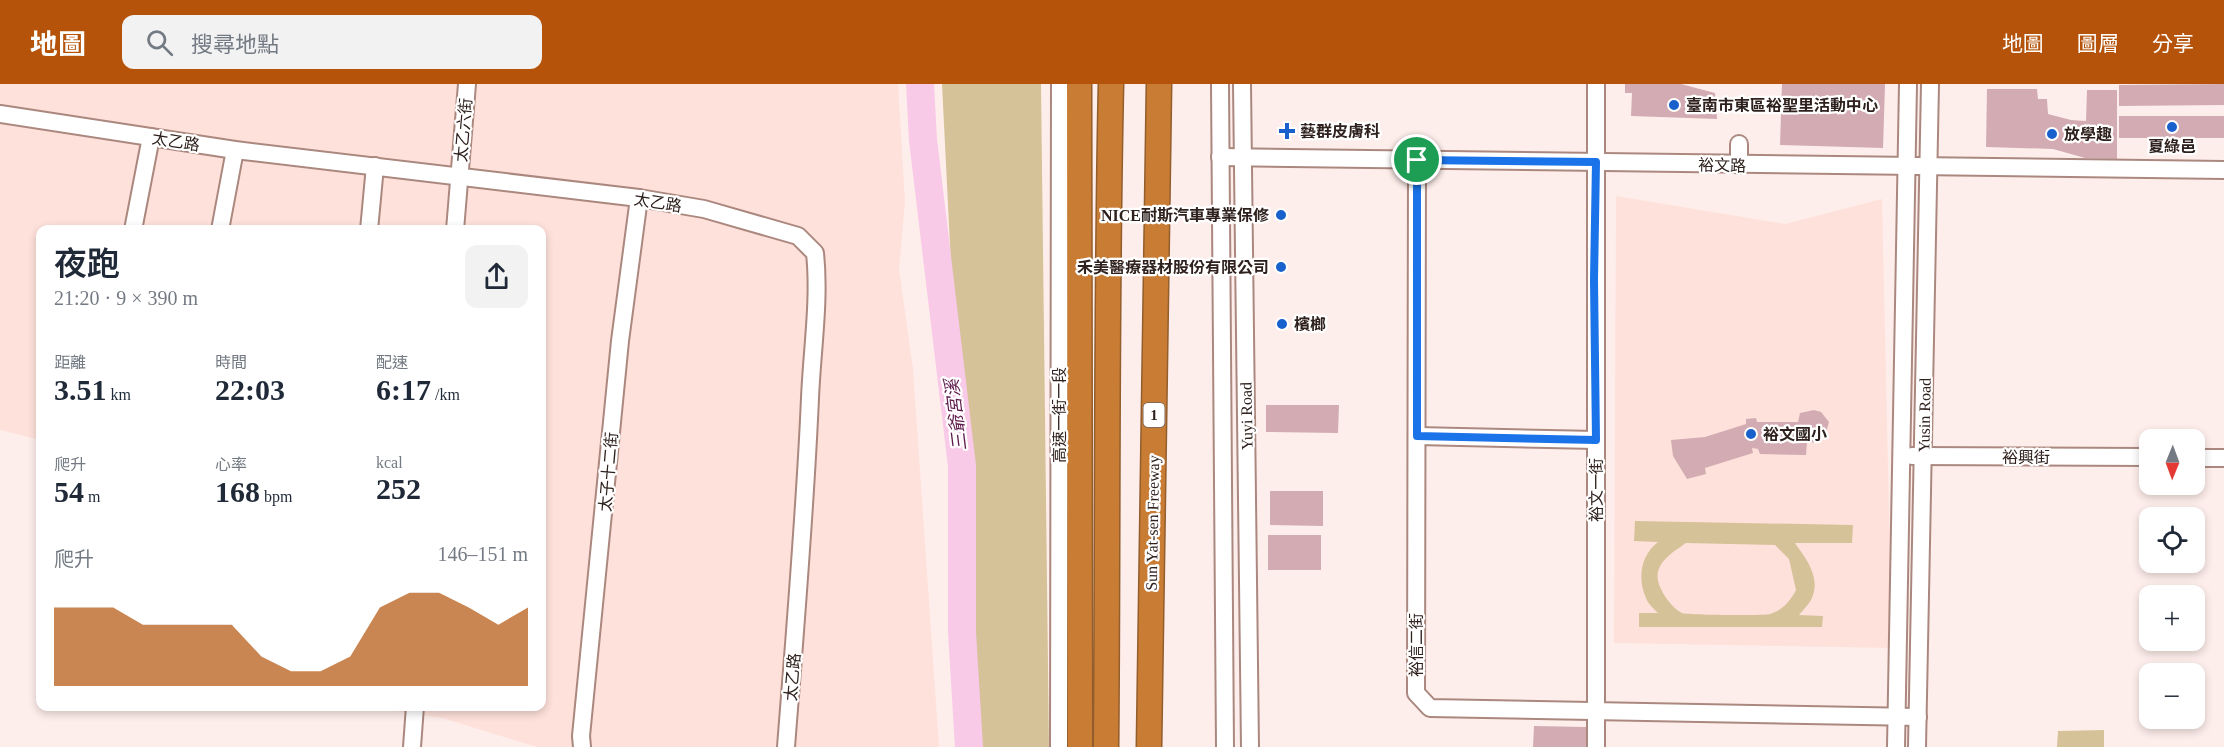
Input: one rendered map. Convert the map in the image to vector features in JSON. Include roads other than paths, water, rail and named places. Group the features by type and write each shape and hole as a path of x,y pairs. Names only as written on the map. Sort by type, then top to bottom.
{"highway":[{"path":"1079,84 1080,747"},
{"path":"1106,747 1107,264 1111,84"},
{"name":"Sun Yat-sen Freeway","path":"1149,747 1159,84"},
{"path":"1159,129 1166,84"}],"street":[{"name":"太乙六街","path":"455,225 467,84"},
{"name":"高速一街一段","path":"1059,747 1060,84"},
{"name":"Yuyi Road","path":"1220,84 1225,747"},
{"name":"Yuyi Road","path":"1242,84 1250,747"},
{"name":"裕文一街","path":"1596,84 1594,280 1596,747"},
{"name":"Yusin Road","path":"1896,747 1908,84"},
{"name":"Yusin Road","path":"1917,747 1930,84"},
{"name":"太乙路","path":"0,114 235,150 639,198 704,209 798,236 815,253 818,281 813,335 805,513 786,747"},
{"path":"134,225 151,137"},
{"path":"1739,165 1740,144"},
{"path":"221,225 235,150"},
{"name":"裕文路","path":"1220,157 2224,170"},
{"name":"裕信二街","path":"1417,160 1416,693 1430,708 1918,717"},
{"path":"369,225 375,166"},
{"name":"太子十二街","path":"582,747 581,736 620,341 639,198"},
{"path":"1417,436 1596,440"},
{"name":"裕興街","path":"1902,456 2139,457"},
{"path":"2205,458 2224,458"},
{"path":"412,747 416,711"}],"waterway":[{"name":"三爺宮溪","path":"920,84 923,140 962,466 962,632 969,747"}],"place":[{"name":"臺南市東區裕聖里活動中心","path":"1674,105"},
{"name":"夏綠邑","path":"2172,127"},
{"name":"藝群皮膚科","path":"1287,131"},
{"name":"放學趣","path":"2052,134"},
{"name":"NICE耐斯汽車專業保修","path":"1281,215"},
{"name":"禾美醫療器材股份有限公司","path":"1281,267"},
{"name":"檳榔","path":"1282,324"},
{"name":"裕文國小","path":"1751,434"}]}
